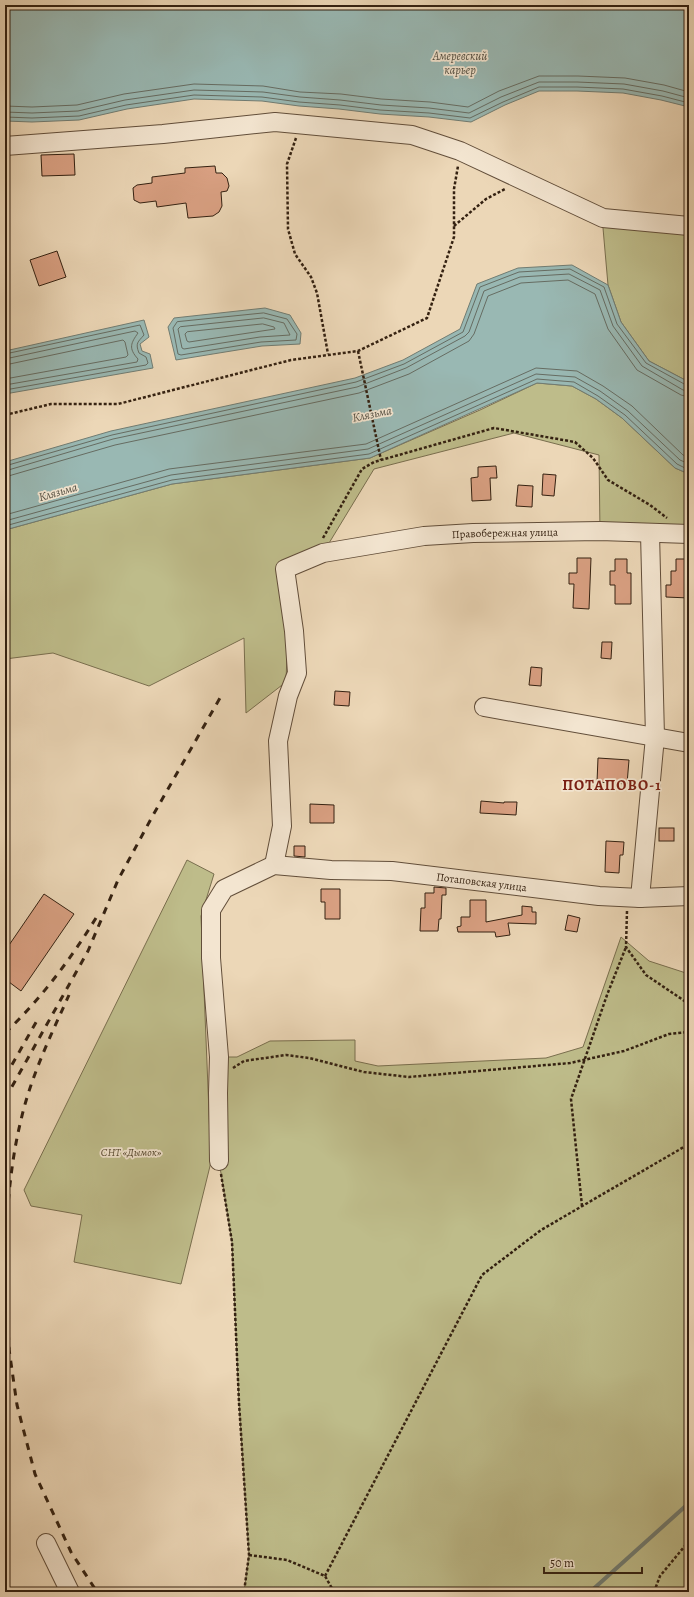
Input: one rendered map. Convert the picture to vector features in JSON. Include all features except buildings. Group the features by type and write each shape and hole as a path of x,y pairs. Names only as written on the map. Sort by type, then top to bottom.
{"street":[{"path":"5,146 163,134 275,122 412,135 460,151 603,218 689,226"},
{"name":"Правобережная улица","path":"274,865 282,826 278,741 288,696 297,673 294,631 285,570 317,555 424,536 473,533 600,531 689,534"},
{"path":"634,898 655,737 650,533"},
{"path":"484,706 689,743"},
{"path":"219,1161 219,1057 211,958 211,910 224,889 274,865"},
{"name":"Потаповская улица","path":"274,865 331,870 392,871 599,896 634,898 689,896"},
{"path":"46,1543 70,1592"}],"path":[{"path":"300,125 287,164 288,229 295,254 311,277 317,293 328,354"},
{"path":"5,415 51,404 118,404 291,360 358,351 427,318 454,237 454,189 460,151"},
{"path":"454,226 486,199 521,180"},
{"path":"358,351 381,460"},
{"path":"317,555 362,470 374,462 494,428 574,442 593,458 608,480 650,505 669,520"},
{"path":"582,1206 571,1099 607,995 626,947 634,898"},
{"path":"626,947 646,975 689,1004"},
{"path":"230,1070 244,1062 286,1055 309,1058 364,1072 409,1077 570,1064 624,1051 670,1034 689,1032"},
{"path":"325,1576 482,1276 541,1230 689,1144"},
{"path":"219,1161 232,1242 239,1403 249,1555 244,1592"},
{"path":"654,1592 660,1576 689,1541"},
{"path":"249,1555 287,1560 325,1576 334,1592"}],"green space":[{"path":"603,218 689,226 689,382 649,361 621,322 608,285"},
{"path":"537,383 572,386 596,399 622,418 675,468 689,474 689,534 600,531 599,455 514,433 374,469 323,553 279,565 288,623 286,682 246,713 244,638 149,686 53,653 5,659 5,530 172,484 370,458 480,410"},
{"name":"СНТ «Дымок»","path":"187,860 214,874 201,916 211,1162 181,1284 74,1262 82,1215 31,1206 24,1190"},
{"path":"621,937 649,961 689,974 689,1592 244,1592 249,1555 239,1403 232,1242 219,1161 219,1057 237,1057 270,1041 355,1040 355,1061 378,1066 546,1058 583,1047"}],"water":[{"name":"Амеревский карьер","path":"5,5 689,5 689,107 623,93 539,91 505,105 471,122 299,106 262,101 194,99 127,109 79,120 32,122 5,121"},
{"name":"Клязьма","path":"572,265 608,285 621,322 649,361 689,382 689,474 675,468 622,418 596,399 572,386 537,383 370,458 172,484 5,530 5,462 111,431 355,378 403,360 460,329 477,284 518,268"},
{"path":"265,308 290,315 301,333 300,344 262,346 176,360 168,327 174,318"},
{"path":"144,320 149,337 140,344 142,351 150,354 153,368 5,394 5,351"}],"waterway":[{"path":"590,1592 689,1503"}],"railway":[{"path":"5,1099 88,951 118,880 220,698"},
{"path":"5,1033 32,1006 56,976 79,945 99,913"},
{"path":"5,1243 12,1166 25,1104 42,1056 69,995"},
{"path":"5,1077 39,1017"},
{"path":"5,1249 9,1349 17,1405 35,1474 71,1552 97,1592"}],"district":[{"name":"ПОТАПОВО-1","path":"612,785"}]}
